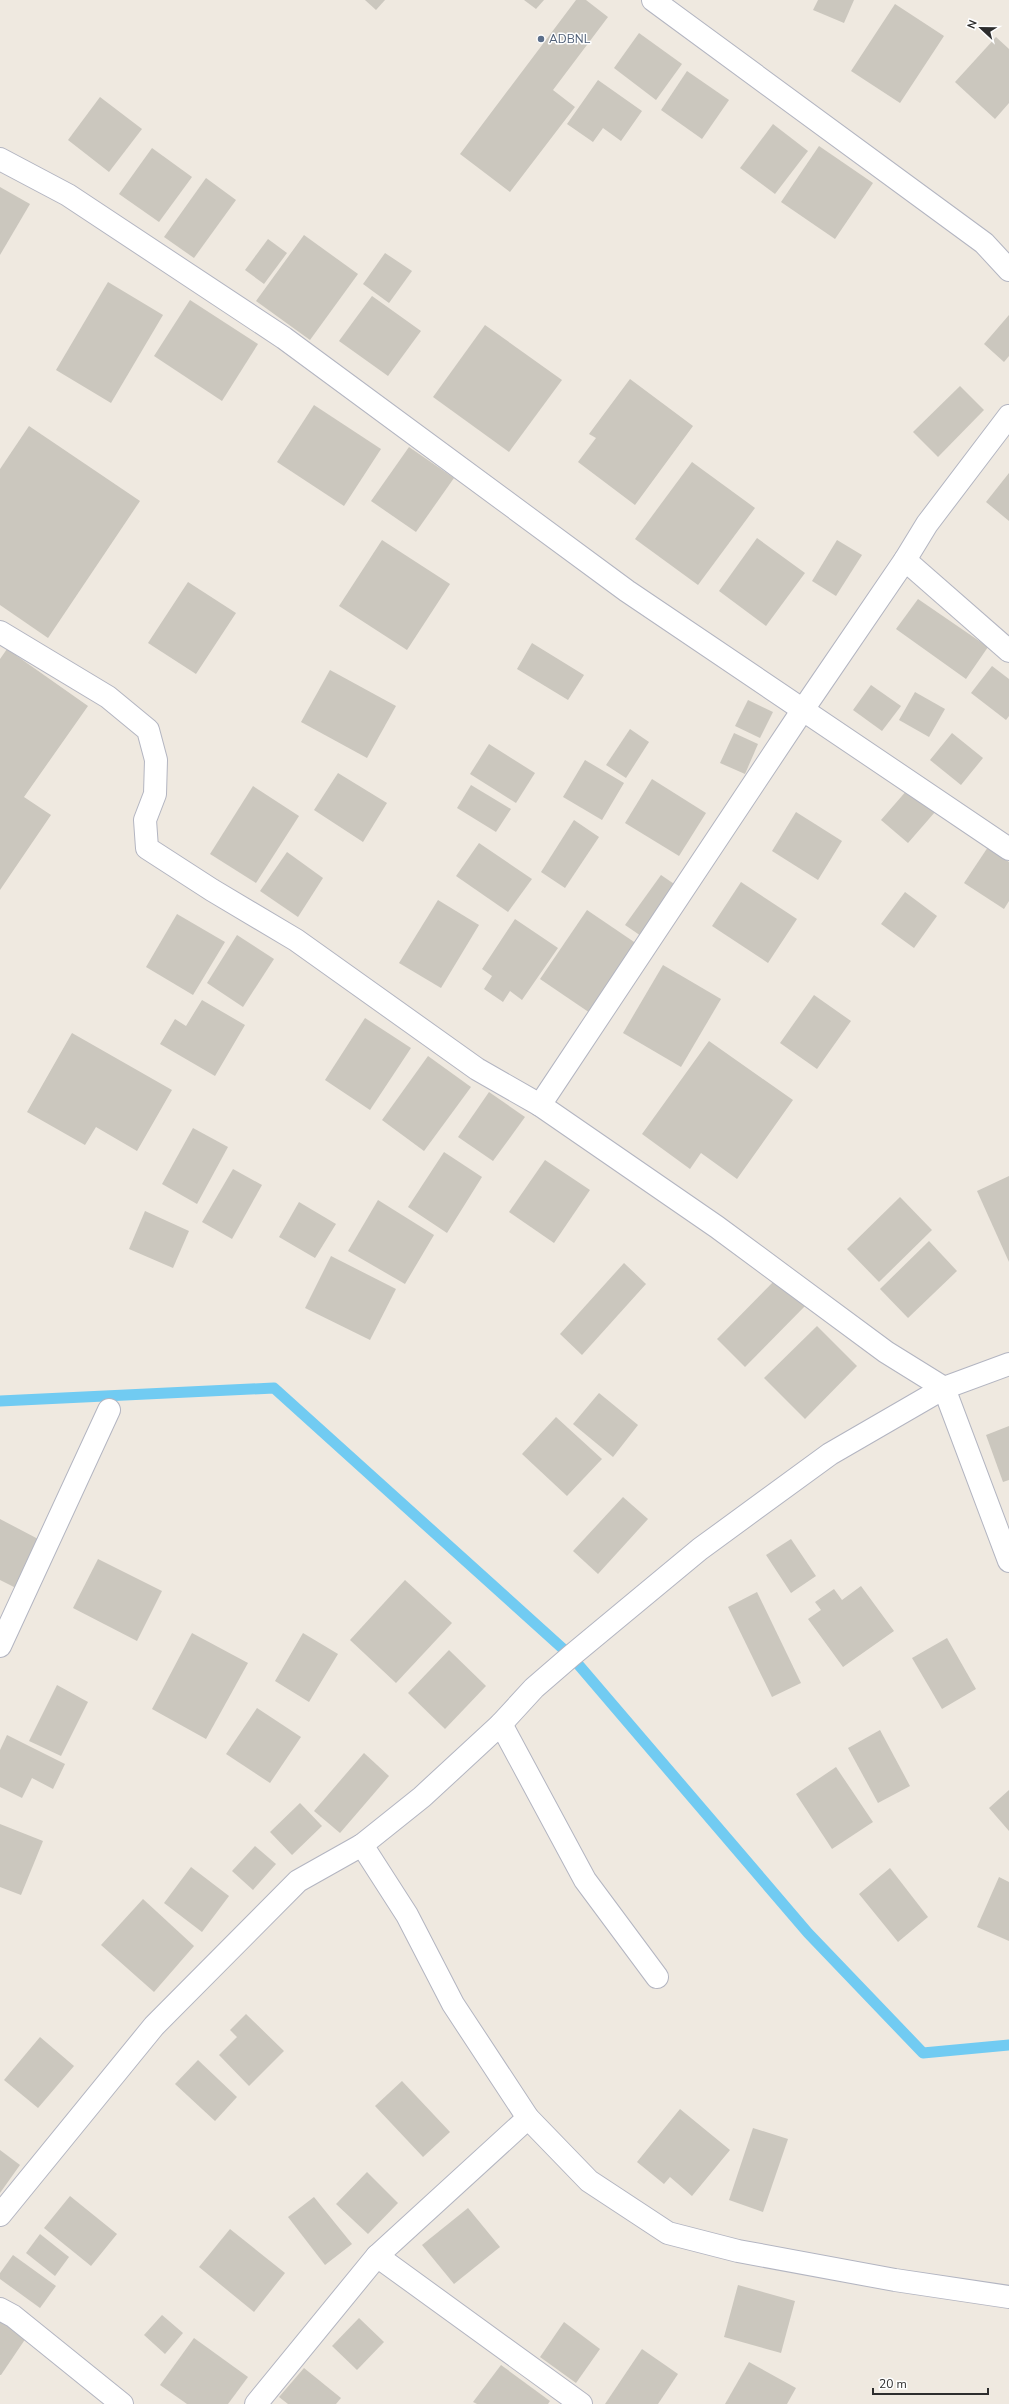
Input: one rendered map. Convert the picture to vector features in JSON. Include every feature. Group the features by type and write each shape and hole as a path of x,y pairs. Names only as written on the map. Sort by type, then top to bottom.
{"street":[{"path":"653,0 984,243 1009,270"},
{"path":"0,159 68,195 284,338 627,591 802,711 1009,849"},
{"path":"540,1104 802,711 905,560 927,524 1009,416"},
{"path":"905,560 1009,651"},
{"path":"0,632 108,697 148,730 156,760 154,794 145,820 147,848 212,890 296,940 477,1069 540,1104 717,1227 886,1352 944,1388 1009,1561"},
{"path":"0,2215 154,2026 298,1881 362,1845 422,1797 501,1724 534,1688 700,1549 830,1454 944,1388 1009,1364"},
{"path":"0,1646 108,1410"},
{"path":"501,1724 586,1880 657,1977"},
{"path":"362,1845 407,1916 453,2004 528,2118 589,2181 668,2233 746,2253 895,2280 1009,2297"},
{"path":"256,2404 377,2256 528,2118"},
{"path":"377,2256 581,2404"},
{"path":"0,2309 13,2316 122,2404"}],"building":[{"path":"365,0 385,0 376,10"},
{"path":"524,0 544,0 536,9"},
{"path":"576,0 586,0 608,17 553,90 575,107 510,192 460,154"},
{"path":"818,0 854,0 844,23 813,10"},
{"path":"895,4 944,36 900,103 851,71"},
{"path":"639,33 682,64 656,100 614,68"},
{"path":"996,37 1009,49 1009,103 995,119 955,82"},
{"path":"687,71 729,100 702,139 661,110"},
{"path":"598,80 642,111 621,141 603,128 593,142 567,124"},
{"path":"100,97 142,129 109,172 68,140"},
{"path":"773,124 808,151 775,194 740,168"},
{"path":"819,146 873,183 835,239 781,202"},
{"path":"152,148 192,177 159,222 119,194"},
{"path":"206,178 236,200 194,258 164,237"},
{"path":"0,187 30,204 0,255"},
{"path":"304,235 358,274 310,340 256,301"},
{"path":"268,239 287,253 264,284 245,270"},
{"path":"385,253 412,271 389,303 363,284"},
{"path":"108,282 163,315 111,403 56,370"},
{"path":"372,296 421,331 388,376 339,341"},
{"path":"190,300 258,344 222,401 154,356"},
{"path":"1009,315 1009,356 1004,362 984,344"},
{"path":"485,325 562,380 509,452 433,397"},
{"path":"630,379 693,426 635,505 578,462 596,438 589,434"},
{"path":"960,386 984,410 938,457 913,432"},
{"path":"314,405 381,449 344,506 277,462"},
{"path":"29,426 140,501 48,638 0,605 0,469"},
{"path":"409,447 454,478 416,532 371,501"},
{"path":"692,462 755,508 698,585 635,539"},
{"path":"1009,473 1009,521 986,502"},
{"path":"757,538 805,573 766,626 719,591"},
{"path":"382,540 450,584 407,650 339,606"},
{"path":"837,540 862,555 836,596 812,581"},
{"path":"188,582 236,613 196,674 148,643"},
{"path":"918,599 988,647 966,679 896,629"},
{"path":"532,643 584,675 568,700 517,669"},
{"path":"7,649 88,706 24,797 51,815 0,890 0,659"},
{"path":"992,666 1009,679 1009,716 1006,720 971,693"},
{"path":"330,670 396,706 367,758 301,722"},
{"path":"871,685 901,706 882,731 853,710"},
{"path":"915,692 945,709 929,737 899,720"},
{"path":"748,700 773,712 760,738 735,726"},
{"path":"630,729 649,742 626,778 606,765"},
{"path":"734,733 758,744 745,774 720,763"},
{"path":"952,733 983,758 961,785 930,760"},
{"path":"489,744 535,773 516,803 470,774"},
{"path":"585,760 624,783 602,820 563,797"},
{"path":"338,773 387,803 363,842 314,810"},
{"path":"652,779 706,813 679,856 625,823"},
{"path":"471,785 511,809 496,832 457,808"},
{"path":"253,786 299,816 256,883 210,854"},
{"path":"908,789 935,812 908,843 881,820"},
{"path":"796,812 842,841 818,880 772,851"},
{"path":"574,820 599,837 565,888 541,872"},
{"path":"479,843 532,879 508,912 456,876"},
{"path":"988,847 1009,862 1009,901 1004,909 964,883"},
{"path":"287,852 323,878 298,917 260,891"},
{"path":"661,875 680,888 644,938 625,925"},
{"path":"741,882 797,919 768,963 712,926"},
{"path":"905,892 937,916 914,948 881,924"},
{"path":"438,900 479,925 441,988 399,963"},
{"path":"587,910 640,946 593,1015 540,979"},
{"path":"177,914 225,942 193,995 146,967"},
{"path":"515,919 558,948 522,1000 510,991 503,1002 484,989 492,976 482,969"},
{"path":"237,935 274,959 243,1007 207,983"},
{"path":"663,965 721,999 681,1067 623,1033"},
{"path":"814,995 851,1021 817,1069 780,1043"},
{"path":"202,1000 245,1025 215,1076 160,1044 175,1019 186,1026"},
{"path":"365,1018 411,1048 370,1110 325,1080"},
{"path":"72,1033 172,1090 137,1151 96,1127 85,1145 27,1112"},
{"path":"709,1041 793,1100 737,1179 701,1153 690,1169 642,1134"},
{"path":"428,1056 471,1087 424,1151 382,1120"},
{"path":"489,1092 525,1117 493,1161 458,1137"},
{"path":"193,1128 228,1147 197,1204 162,1184"},
{"path":"444,1152 482,1177 447,1233 408,1207"},
{"path":"545,1160 590,1190 554,1243 509,1212"},
{"path":"233,1169 262,1185 232,1239 202,1222"},
{"path":"1009,1176 1009,1262 977,1191"},
{"path":"900,1197 932,1230 879,1282 847,1249"},
{"path":"378,1200 434,1235 405,1284 348,1251"},
{"path":"299,1202 336,1224 315,1258 279,1237"},
{"path":"145,1211 189,1231 173,1268 129,1249"},
{"path":"929,1241 957,1271 908,1318 880,1289"},
{"path":"331,1256 396,1289 370,1340 305,1308"},
{"path":"624,1263 646,1284 582,1355 560,1334"},
{"path":"779,1276 808,1303 745,1367 717,1339"},
{"path":"817,1326 857,1366 805,1419 764,1378"},
{"path":"599,1393 638,1425 613,1457 573,1424"},
{"path":"556,1417 602,1459 567,1496 522,1454"},
{"path":"1009,1426 1009,1480 1003,1482 986,1435"},
{"path":"623,1497 648,1519 598,1574 573,1551"},
{"path":"0,1519 40,1540 16,1588 0,1580"},
{"path":"791,1539 816,1576 791,1593 766,1555"},
{"path":"98,1559 162,1591 137,1641 73,1608"},
{"path":"405,1580 452,1623 396,1683 350,1640"},
{"path":"861,1586 894,1631 843,1667 808,1619 821,1610 815,1602 834,1589 842,1600"},
{"path":"757,1592 801,1683 772,1697 728,1607"},
{"path":"192,1633 248,1663 206,1739 152,1709"},
{"path":"303,1633 338,1654 309,1702 275,1681"},
{"path":"947,1638 976,1689 942,1709 912,1658"},
{"path":"449,1650 486,1686 445,1729 408,1693"},
{"path":"57,1685 88,1702 61,1756 29,1741"},
{"path":"257,1708 301,1737 270,1783 226,1754"},
{"path":"880,1730 910,1786 878,1803 848,1748"},
{"path":"7,1735 65,1764 53,1789 32,1778 22,1798 0,1787 0,1750"},
{"path":"364,1753 389,1776 340,1833 314,1811"},
{"path":"836,1767 873,1822 832,1849 796,1794"},
{"path":"1009,1790 1009,1831 989,1808"},
{"path":"300,1803 322,1826 292,1855 270,1832"},
{"path":"0,1824 43,1841 21,1895 0,1887"},
{"path":"255,1846 276,1864 253,1890 232,1871"},
{"path":"191,1867 229,1896 202,1932 164,1903"},
{"path":"890,1868 928,1917 898,1942 859,1894"},
{"path":"999,1877 1009,1882 1009,1941 977,1927"},
{"path":"143,1899 194,1946 154,1992 101,1945"},
{"path":"246,2014 284,2051 249,2086 219,2055 237,2037 230,2030"},
{"path":"40,2037 74,2066 38,2108 4,2080"},
{"path":"198,2060 237,2097 215,2121 175,2084"},
{"path":"402,2081 450,2132 423,2157 375,2106"},
{"path":"680,2109 730,2150 692,2196 670,2177 664,2184 637,2162"},
{"path":"753,2128 788,2139 763,2212 729,2200"},
{"path":"0,2150 20,2165 0,2193"},
{"path":"367,2172 398,2203 368,2234 336,2204"},
{"path":"70,2196 117,2234 91,2266 44,2228"},
{"path":"314,2197 352,2244 325,2265 288,2217"},
{"path":"468,2208 500,2247 454,2284 422,2245"},
{"path":"230,2229 285,2273 254,2312 199,2267"},
{"path":"40,2234 69,2257 55,2276 26,2253"},
{"path":"13,2255 56,2286 40,2308 0,2279 0,2273"},
{"path":"738,2285 795,2301 781,2353 724,2337"},
{"path":"162,2315 183,2333 165,2354 144,2335"},
{"path":"0,2316 28,2335 1,2375 0,2375"},
{"path":"359,2318 384,2342 357,2370 332,2346"},
{"path":"564,2322 600,2349 576,2383 540,2357"},
{"path":"194,2338 248,2377 228,2404 187,2404 160,2385"},
{"path":"642,2349 678,2374 658,2404 605,2404"},
{"path":"749,2362 796,2388 787,2404 725,2404"},
{"path":"501,2365 550,2401 548,2404 477,2404 473,2402"},
{"path":"304,2368 341,2398 336,2404 288,2404 279,2397"}],"waterway":[{"path":"0,1401 274,1388 571,1656 808,1933 923,2053 1009,2045"}],"place":[{"name":"ADBNL","path":"541,39"}]}
